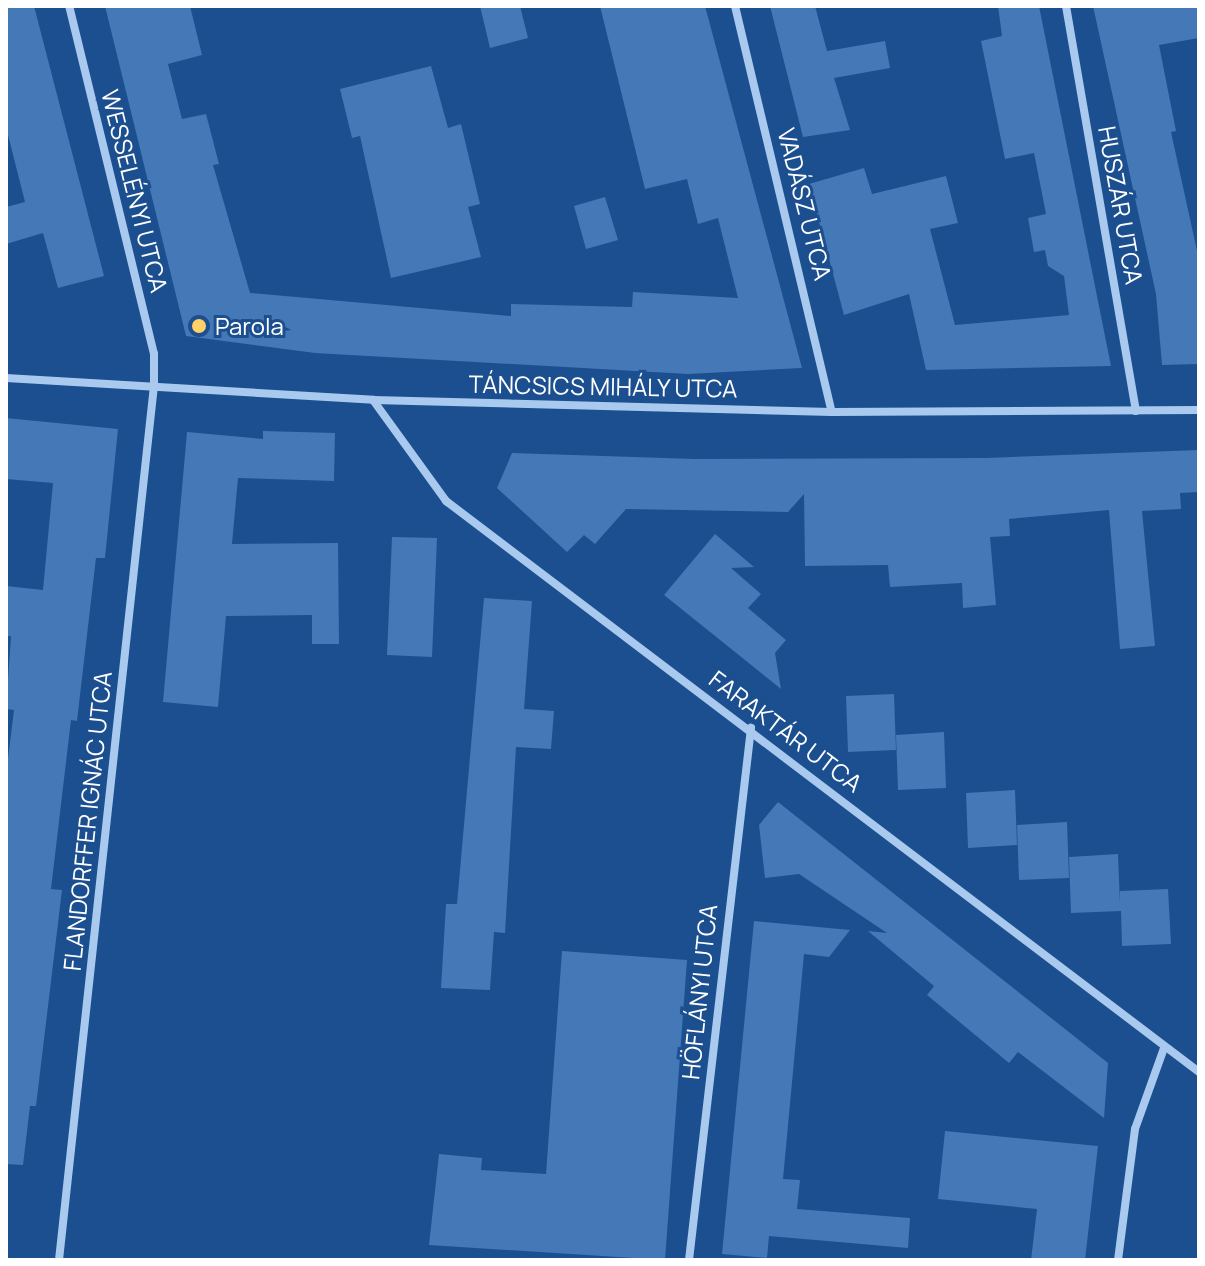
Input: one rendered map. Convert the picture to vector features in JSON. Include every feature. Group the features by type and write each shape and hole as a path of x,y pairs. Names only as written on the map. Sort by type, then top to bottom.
{"street":[{"name":"WESSELÉNYI UTCA","path":"69,6 154,354 154,386"},
{"name":"VADÁSZ UTCA","path":"735,6 832,412"},
{"name":"HUSZÁR UTCA","path":"1066,6 1136,411"},
{"name":"TÁNCSICS MIHÁLY UTCA","path":"6,378 373,400 832,412 1199,410"},
{"name":"FLANDORFFER IGNÁC UTCA","path":"59,1260 154,386"},
{"name":"FARAKTÁR UTCA","path":"373,400 446,501 751,728 1199,1072"},
{"name":"HÖFLÁNYI UTCA","path":"689,1260 751,728"},
{"path":"1118,1260 1135,1129 1164,1048"}],"building":[{"path":"6,6 34,6 104,276 58,288 43,233 6,244 6,207 25,202 6,127"},
{"path":"105,6 190,6 202,55 168,64 182,119 206,114 219,164 213,165 250,293 511,316 511,304 632,307 633,292 738,298 718,218 698,224 687,179 645,189 600,6 705,6 802,368 688,374 315,353 186,336"},
{"path":"480,6 520,6 528,38 490,48"},
{"path":"770,6 815,6 827,51 885,41 890,68 834,78 850,130 803,137"},
{"path":"998,6 1039,6 1111,366 926,370 909,294 844,315 809,184 864,168 872,194 946,176 958,223 930,229 955,325 1069,315 1064,276 1048,266 1045,250 1034,252 1028,218 1046,214 1034,153 1005,159 981,41 1002,36"},
{"path":"1093,6 1199,6 1199,38 1159,45 1176,131 1171,132 1199,260 1199,364 1162,365 1156,294"},
{"path":"431,66 448,128 461,124 480,204 468,207 481,257 391,278 360,136 352,138 340,89"},
{"path":"605,197 618,240 586,249 574,206"},
{"path":"6,418 118,429 105,558 96,558 77,721 71,720 51,889 62,890 36,1106 30,1106 23,1165 6,1164 6,775 14,710 6,709 11,636 6,636 6,586 43,590 53,483 6,479"},
{"path":"263,431 335,433 334,481 238,478 232,544 338,543 339,644 312,644 312,615 226,616 218,707 163,702 187,432 263,439"},
{"path":"1199,450 1199,492 1180,493 1181,509 1142,511 1155,646 1120,649 1109,510 1009,519 1010,536 990,537 996,605 963,608 962,583 890,587 888,565 805,566 804,494 788,512 626,509 595,544 584,535 567,552 497,488 512,453 695,459 986,458"},
{"path":"715,534 754,567 731,568 761,594 748,608 786,640 775,653 781,689 664,595"},
{"path":"392,537 437,538 432,657 387,655"},
{"path":"484,598 532,601 524,709 554,711 551,749 516,747 505,933 494,932 490,990 441,988 446,904 457,904"},
{"path":"894,694 896,750 848,752 846,696"},
{"path":"944,732 946,788 898,790 896,735"},
{"path":"1015,790 1017,845 968,848 966,793"},
{"path":"778,802 1108,1063 1104,1118 1018,1052 1009,1063 927,995 934,986 868,931 887,933 799,874 765,878 759,825"},
{"path":"1067,822 1069,878 1019,880 1017,825"},
{"path":"1118,854 1120,904 1120,891 1168,889 1171,944 1122,946 1121,911 1071,913 1069,857"},
{"path":"754,921 850,930 829,957 804,954 783,1179 800,1180 797,1209 910,1218 908,1248 769,1236 767,1258 722,1254"},
{"path":"562,951 687,960 665,1260 429,1245 439,1154 482,1158 481,1170 546,1174"},
{"path":"945,1131 1098,1146 1085,1260 1031,1260 1037,1209 938,1199"}],"place":[{"name":"Parola","path":"199,326"}]}
